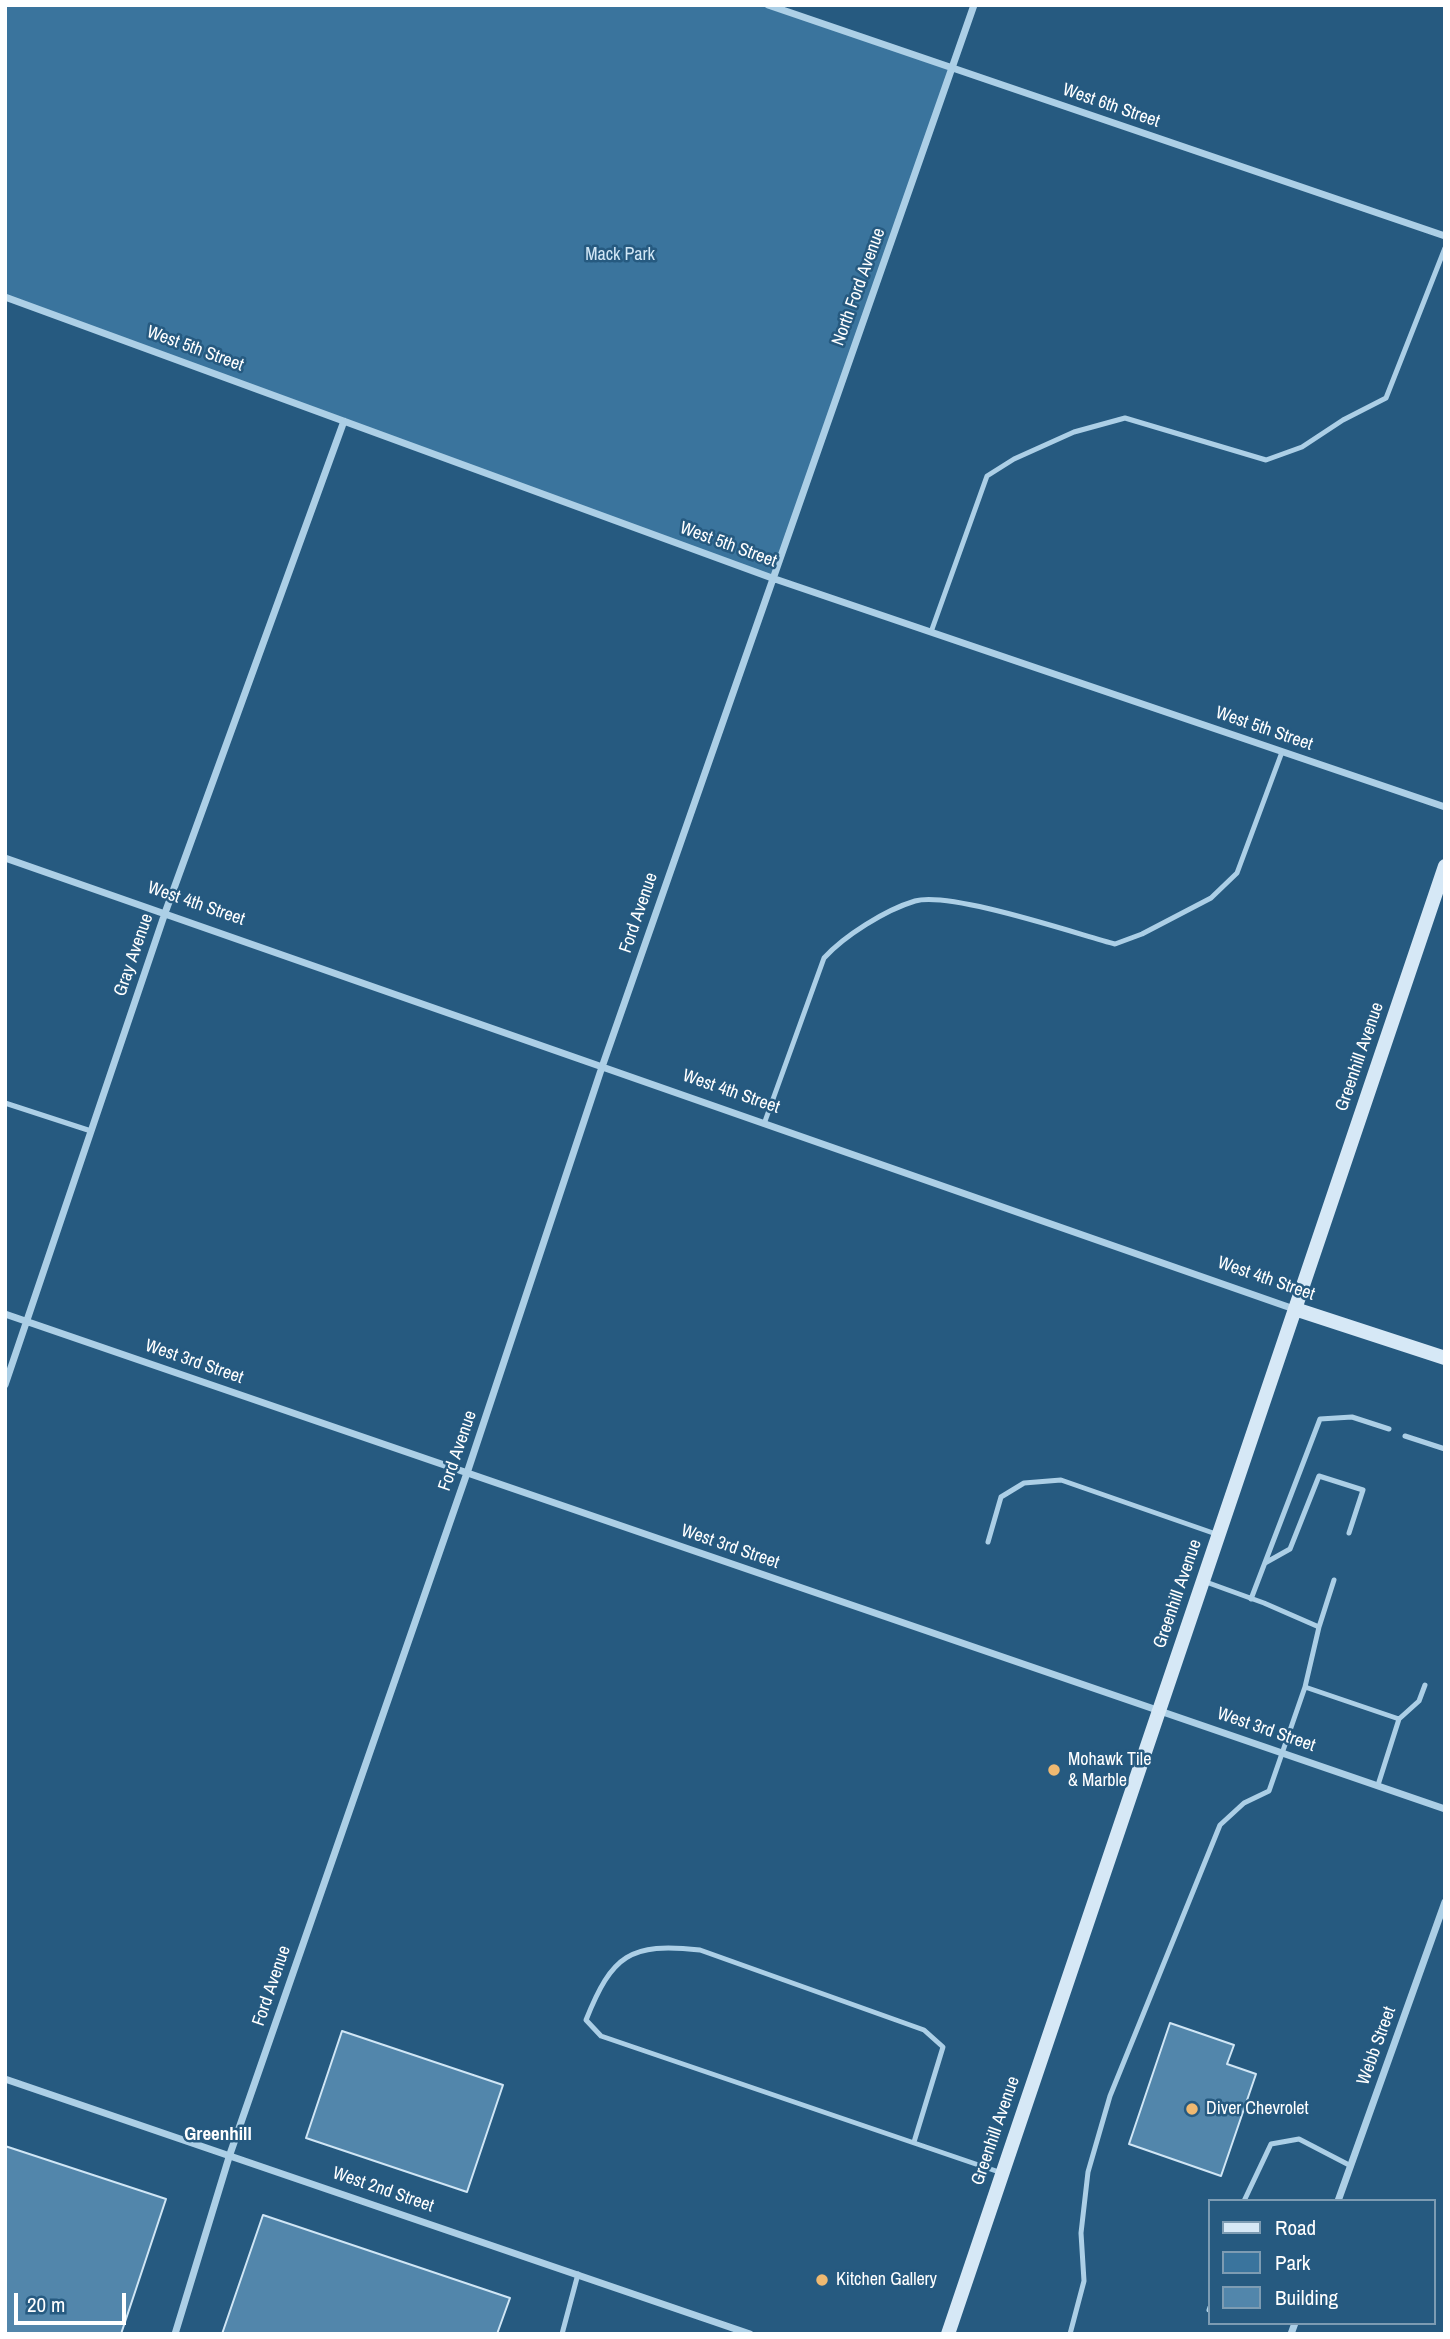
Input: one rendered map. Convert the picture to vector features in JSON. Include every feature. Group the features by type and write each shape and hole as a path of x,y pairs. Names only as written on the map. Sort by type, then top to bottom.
{"street":[{"name":"West 6th Street","path":"768,5 1445,236"},
{"name":"North Ford Avenue","path":"772,578 954,69 974,5"},
{"name":"West 5th Street","path":"5,297 772,578 1445,807"},
{"name":"Gray Avenue","path":"5,1385 164,913 344,421"},
{"name":"Ford Avenue","path":"174,2334 230,2154 467,1473 602,1067 772,578"},
{"name":"West 4th Street","path":"5,858 1445,1359"},
{"name":"Greenhill Avenue","path":"948,2334 1445,866"},
{"name":"West 3rd Street","path":"5,1314 1445,1809"},
{"name":"Webb Street","path":"1339,2199 1445,1902"},
{"name":"West 2nd Street","path":"5,2079 750,2334"}],"lane":[{"path":"931,632 987,476 1014,458 1074,432 1125,418 1266,460 1302,447 1343,420 1387,398 1445,248"},
{"path":"764,1124 824,958 843,937 915,901 949,899 1115,944 1142,934 1211,898 1237,873 1282,752"},
{"path":"5,1102 91,1131"},
{"path":"1251,1599 1320,1419 1352,1417 1389,1430"},
{"path":"1405,1436 1445,1449"},
{"path":"1265,1563 1290,1549 1319,1476 1363,1490 1349,1533"},
{"path":"988,1542 1001,1497 1024,1483 1061,1480 1219,1535"},
{"path":"1070,2334 1084,2281 1081,2233 1088,2172 1110,2096 1136,2024 1220,1825 1244,1803 1269,1791 1305,1687 1334,1580"},
{"path":"1203,1581 1319,1628"},
{"path":"1378,1785 1399,1719 1419,1700 1425,1685"},
{"path":"1305,1687 1399,1719"},
{"path":"914,2142 943,2047 924,2030 699,1950 661,1946 638,1951 614,1966 597,1994 586,2020 601,2036 1002,2172"},
{"path":"1245,2199 1271,2144 1299,2139 1351,2166"},
{"path":"562,2334 579,2274"}],"green space":[{"name":"Mack Park","path":"5,5 768,5 954,69 772,578 5,297"}],"building":[{"name":"Diver Chevrolet","path":"1170,2023 1234,2045 1227,2064 1256,2074 1221,2176 1129,2144"},
{"path":"342,2031 503,2085 467,2192 306,2138"},
{"path":"5,2146 166,2199 121,2334 5,2334"},
{"path":"263,2215 510,2298 497,2334 222,2334"}],"place":[{"name":"Mohawk Tile & Marble","path":"1054,1770"},
{"name":"Diver Chevrolet","path":"1192,2109"},
{"name":"Kitchen Gallery","path":"822,2280"}],"district":[{"name":"Greenhill","path":"218,2135"}]}
